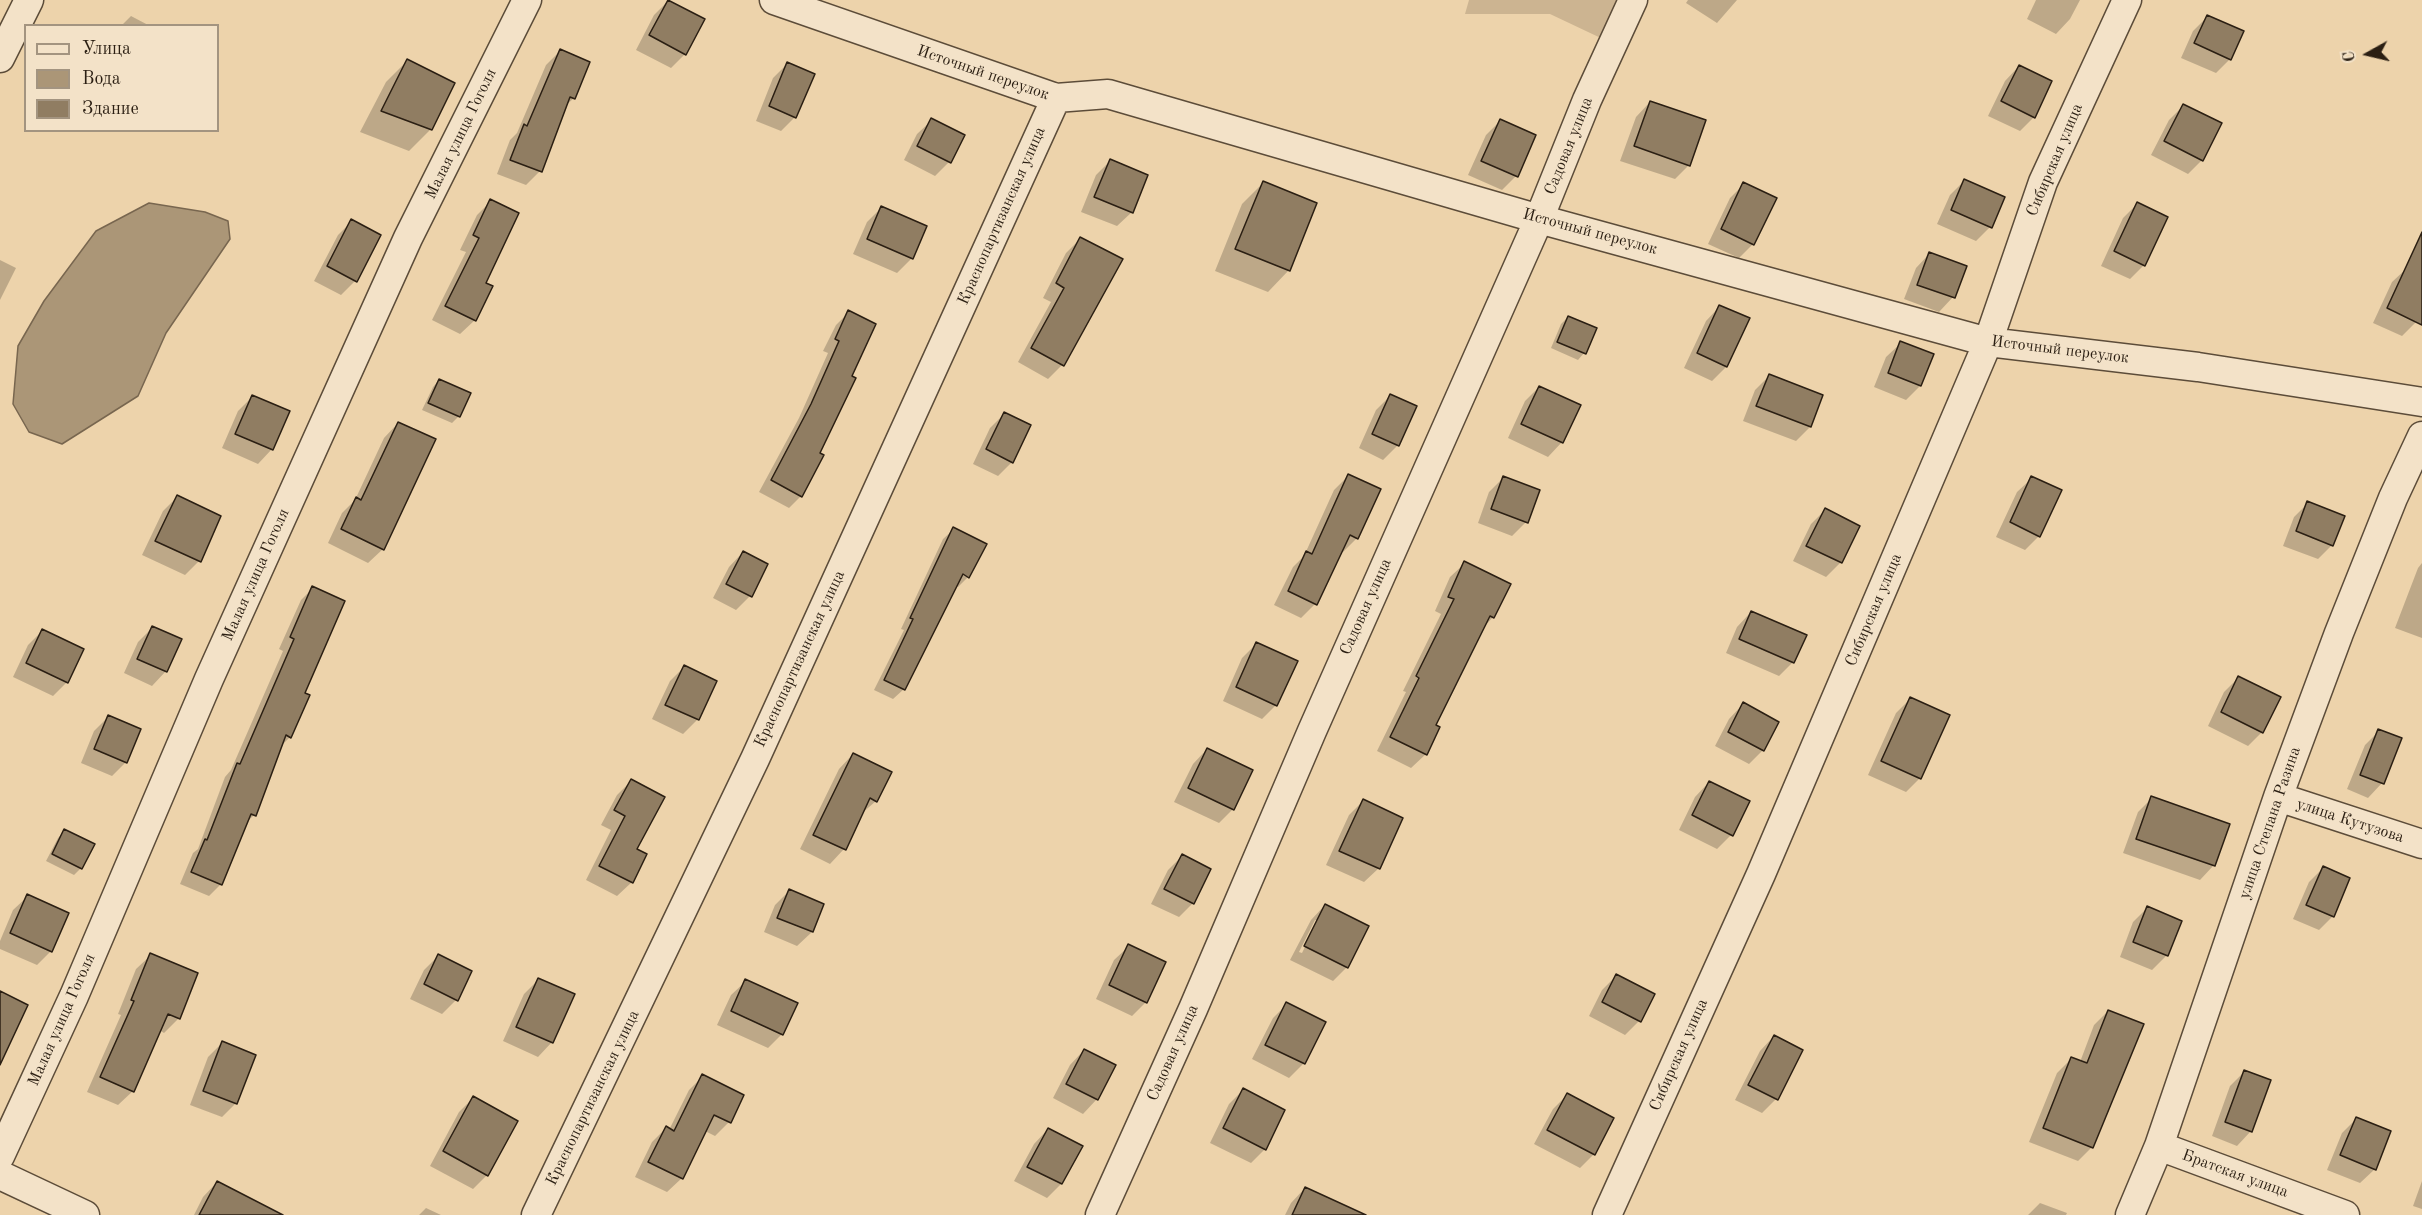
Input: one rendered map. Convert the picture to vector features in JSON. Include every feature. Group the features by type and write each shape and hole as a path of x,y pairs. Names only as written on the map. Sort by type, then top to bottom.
{"street":[{"path":"0,58 29,0"},
{"name":"Малая улица Гоголя","path":"0,1156 74,996 209,679 408,238 527,0"},
{"name":"Источный переулок","path":"774,0 1056,98 1108,94 1539,219 1988,342 2198,367 2422,402"},
{"name":"Садовая улица","path":"1100,1215 1193,1009 1317,720 1539,219 1587,100 1634,0"},
{"name":"Сибирская улица","path":"1607,1215 1761,874 1988,342 2043,182 2127,0"},
{"name":"Краснопартизанская улица","path":"536,1215 755,759 1056,98"},
{"name":"улица Степана Разина","path":"2130,1215 2159,1146 2278,797 2372,550 2422,436"},
{"name":"улица Кутузова","path":"2278,797 2422,844"},
{"name":"Братская улица","path":"2159,1146 2345,1215"},
{"path":"0,1175 85,1215"}],"shaded area":[{"path":"1469,0 1622,0 1605,40 1550,14 1465,14"}],"water":[{"path":"149,203 205,212 228,221 230,239 166,333 138,396 62,444 29,432 13,404 18,346 44,301 96,231"}],"building":[{"path":"668,0 705,19 686,55 649,35"},
{"path":"2207,15 2244,31 2231,60 2194,43"},
{"path":"560,49 590,62 575,99 570,97 542,172 510,160 524,124 527,126"},
{"path":"407,59 455,83 432,130 381,111"},
{"path":"787,62 815,74 796,118 769,106"},
{"path":"2019,65 2052,81 2035,118 2001,101"},
{"path":"1650,101 1706,120 1690,166 1634,146"},
{"path":"2183,104 2222,123 2203,161 2164,141"},
{"path":"931,118 965,135 951,163 917,146"},
{"path":"1500,119 1536,135 1518,177 1481,161"},
{"path":"1110,159 1148,175 1133,213 1094,197"},
{"path":"1964,179 2005,197 1992,228 1951,210"},
{"path":"1263,181 1317,203 1290,271 1235,249"},
{"path":"1743,182 1777,198 1754,245 1721,229"},
{"path":"490,199 519,213 486,283 493,286 476,321 445,306 479,238 473,235"},
{"path":"2137,202 2168,217 2145,266 2114,251"},
{"path":"881,206 927,226 913,259 867,239"},
{"path":"351,219 381,235 357,282 327,266"},
{"path":"2422,232 2422,325 2387,308"},
{"path":"1080,237 1123,259 1064,366 1031,348 1064,288 1056,283"},
{"path":"1929,252 1967,266 1955,298 1917,285"},
{"path":"1719,305 1750,318 1727,367 1697,353"},
{"path":"848,310 876,324 852,376 856,378 820,453 824,455 802,497 771,480 811,404 839,341 835,339"},
{"path":"1568,316 1597,328 1586,354 1557,342"},
{"path":"1900,341 1934,354 1921,386 1888,373"},
{"path":"1769,374 1823,395 1811,427 1756,406"},
{"path":"439,379 471,393 460,417 428,403"},
{"path":"1539,386 1581,405 1563,443 1521,424"},
{"path":"1390,394 1417,406 1399,446 1372,434"},
{"path":"252,395 290,411 273,450 235,434"},
{"path":"1004,412 1031,425 1013,463 986,449"},
{"path":"398,422 436,439 384,550 341,529 356,497 361,500"},
{"path":"1348,474 1381,489 1358,539 1350,535 1317,605 1288,591 1306,551 1312,554"},
{"path":"1503,476 1540,490 1528,523 1491,509"},
{"path":"2031,476 2062,490 2040,537 2010,522"},
{"path":"177,495 221,516 201,562 155,541"},
{"path":"2307,501 2345,516 2333,546 2296,531"},
{"path":"1825,508 1860,526 1842,563 1806,546"},
{"path":"953,527 987,544 969,578 963,574 905,690 884,680"},
{"path":"743,551 768,564 752,597 726,584"},
{"path":"1464,561 1511,584 1494,618 1490,616 1436,725 1440,727 1427,755 1390,737 1419,678 1416,676 1454,599 1448,597"},
{"path":"312,586 345,601 305,693 310,695 291,738 286,735 256,816 251,814 222,885 191,872 205,839 207,840 237,763 240,764 294,639 290,637"},
{"path":"1751,611 1807,635 1794,663 1739,639"},
{"path":"152,626 182,639 167,672 137,659"},
{"path":"42,629 84,649 68,683 26,663"},
{"path":"1256,642 1298,661 1277,706 1236,687"},
{"path":"684,665 717,681 699,720 665,705"},
{"path":"2238,676 2281,697 2263,733 2221,712"},
{"path":"1910,697 1950,715 1921,779 1881,761"},
{"path":"1743,702 1779,722 1764,751 1728,732"},
{"path":"108,715 141,729 127,763 94,749"},
{"path":"2378,729 2402,738 2384,784 2360,775"},
{"path":"1207,748 1253,770 1234,810 1188,788"},
{"path":"853,753 892,772 877,802 870,798 846,850 813,835"},
{"path":"631,779 665,797 637,849 647,854 633,883 599,866 625,816 614,810"},
{"path":"1709,781 1750,801 1733,836 1692,815"},
{"path":"2151,796 2230,824 2215,866 2136,839"},
{"path":"1363,799 1403,818 1380,869 1339,851"},
{"path":"64,829 95,844 82,869 52,854"},
{"path":"1182,854 1211,869 1194,904 1164,889"},
{"path":"2323,866 2350,878 2334,917 2306,905"},
{"path":"789,889 824,904 813,932 777,918"},
{"path":"27,894 69,913 52,952 10,933"},
{"path":"1325,904 1369,926 1348,968 1304,946"},
{"path":"2147,906 2182,921 2168,956 2133,942"},
{"path":"1128,944 1166,962 1147,1003 1109,985"},
{"path":"150,953 198,973 180,1019 168,1014 134,1092 100,1077 134,1001 131,1000"},
{"path":"438,954 472,971 458,1001 424,984"},
{"path":"1616,974 1655,994 1641,1022 1602,1002"},
{"path":"538,978 575,994 553,1043 516,1027"},
{"path":"745,979 798,1003 783,1035 731,1011"},
{"path":"0,991 28,1005 0,1065"},
{"path":"1286,1002 1326,1022 1305,1064 1265,1045"},
{"path":"2108,1010 2144,1024 2093,1148 2043,1128 2071,1057 2087,1063"},
{"path":"1774,1035 1803,1050 1778,1100 1748,1085"},
{"path":"222,1041 256,1055 237,1104 203,1091"},
{"path":"1084,1049 1116,1065 1098,1100 1066,1084"},
{"path":"2244,1070 2271,1080 2252,1132 2225,1122"},
{"path":"702,1074 744,1095 731,1123 714,1115 683,1179 648,1162 666,1126 674,1131"},
{"path":"1243,1088 1285,1110 1266,1150 1223,1128"},
{"path":"1567,1093 1614,1118 1595,1155 1547,1130"},
{"path":"473,1096 518,1121 488,1176 443,1151"},
{"path":"2356,1117 2391,1131 2376,1170 2340,1155"},
{"path":"1048,1128 1083,1146 1062,1184 1027,1167"},
{"path":"217,1181 283,1215 199,1215"},
{"path":"1305,1187 1366,1215 1292,1215"}]}
